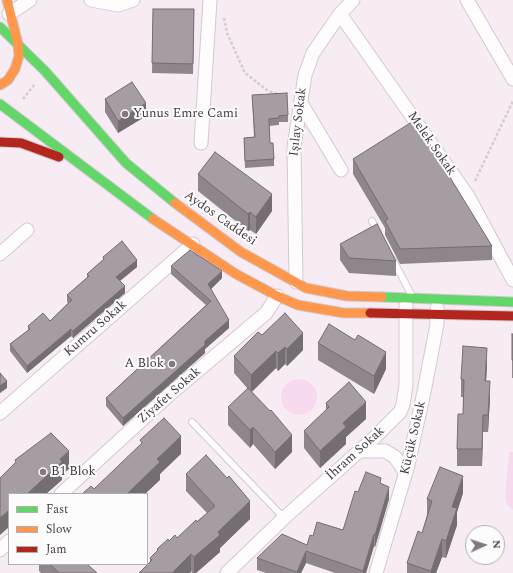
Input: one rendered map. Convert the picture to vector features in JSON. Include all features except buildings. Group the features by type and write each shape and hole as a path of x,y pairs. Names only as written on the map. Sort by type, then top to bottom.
{"main road":[{"path":"0,85 8,80 16,69 19,56 18,44 7,0"},
{"name":"Aydos Caddesi","path":"0,27 6,31 45,71 122,159 151,186 241,252 306,288 328,293 410,299 513,302"},
{"path":"0,104 153,219 257,287 277,296 298,304 321,310 351,313 513,316"},
{"path":"0,142 21,143 44,151 92,172"}],"street":[{"path":"10,14 30,0"},
{"path":"91,0 118,5 129,1"},
{"path":"201,143 210,0"},
{"name":"Işılay Sokak","path":"296,282 294,147 305,75 313,53 340,14 353,0"},
{"path":"466,0 513,79"},
{"name":"Melek Sokak","path":"340,14 468,196 513,280"},
{"path":"301,103 342,170"},
{"path":"0,254 27,230"},
{"name":"Kumru Sokak","path":"0,413 192,244"},
{"name":"Ziyafet Sokak","path":"62,493 169,396 266,313 277,296"},
{"name":"İhram Sokak","path":"227,573 284,518 395,419 403,405 406,385 407,314 410,299"},
{"name":"Küçük Sokak","path":"376,573 406,473 424,392 438,315 437,300"},
{"path":"359,451 385,452 395,457 406,473"},
{"path":"0,550 8,543"}],"lane":[{"path":"372,221 382,240"},
{"path":"389,253 410,299"},
{"path":"192,422 284,518"}],"path":[{"path":"223,13 227,33 245,73 268,91 301,103"},
{"path":"468,196 513,101"}],"shaded area":[{"path":"299,379 312,384 317,397 312,410 299,415 286,410 281,397 286,384"},
{"path":"509,452 513,452 513,510 507,504 505,496"}],"traffic: fast":[{"path":"0,27 45,71 126,163 175,203"},
{"path":"0,104 153,219"},
{"path":"382,297 513,302"}],"traffic: slow":[{"path":"0,85 8,80 15,69 19,56 18,44 7,0"},
{"path":"175,203 241,252 306,288 347,296 382,297"},
{"path":"153,219 236,274 277,296 298,305 344,313 370,313"}],"traffic: jam":[{"path":"0,142 21,143 59,157"},
{"path":"370,313 513,316"}],"place":[{"name":"Yunus Emre Cami","path":"125,114"},
{"name":"A Blok","path":"172,364"},
{"name":"B1 Blok","path":"43,472"}]}
